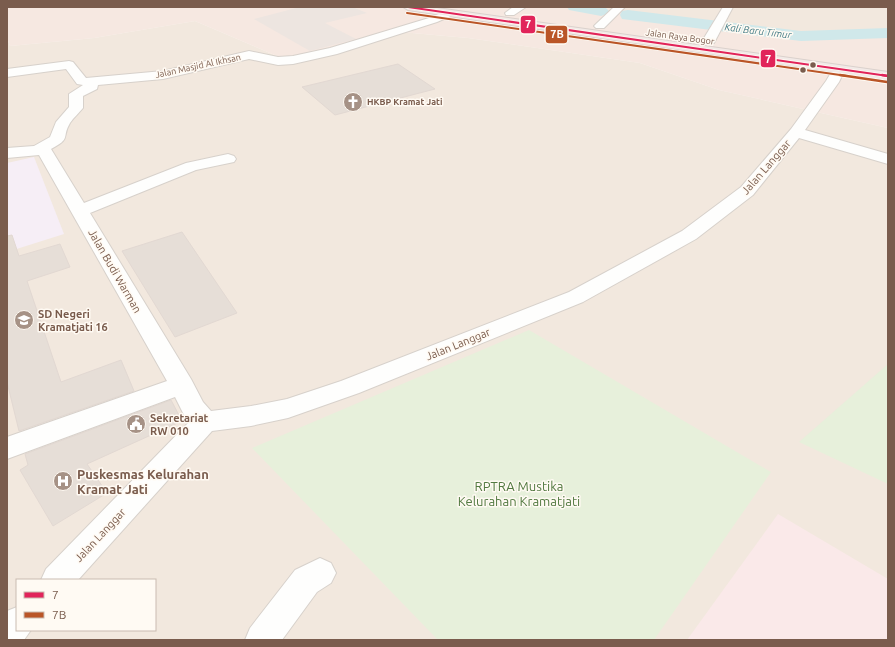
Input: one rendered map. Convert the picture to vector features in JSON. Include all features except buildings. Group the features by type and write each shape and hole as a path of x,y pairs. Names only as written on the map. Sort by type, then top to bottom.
{"highway":[{"name":"Jalan Raya Bogor","path":"408,7 613,32 888,76"},
{"name":"Jalan Raya Bogor","path":"472,7 510,13 564,25 600,26 613,32 710,39 888,66"}],"street":[{"path":"510,13 520,7"},
{"path":"600,26 620,7"},
{"path":"710,39 728,7"},
{"name":"Jalan Masjid Al Ikhsan","path":"87,81 163,75 249,55 278,61 293,60 339,49 433,20 449,13"},
{"path":"7,73 69,65 92,86 88,90 76,94 76,108 63,122 57,140 37,150 7,153"},
{"name":"Jalan Langgar","path":"58,579 205,422 251,416 288,408 350,388 576,297 689,235 747,191 796,132 832,82 839,69"},
{"path":"796,132 888,159"},
{"name":"Jalan Budi Warman","path":"37,150 45,152 182,385 193,408 205,422"},
{"path":"79,211 192,166 228,159"},
{"path":"7,448 182,385"},
{"path":"262,640 306,581 320,573"},
{"path":"7,634 16,624"}],"shaded area":[{"path":"7,7 596,7 801,37 888,38 888,128 719,90 640,63 468,38 401,32 284,59 195,21 94,38 10,46 7,38"},
{"path":"300,7 352,7 367,13 325,23 356,39 310,51 254,19"},
{"path":"596,7 888,7 888,38 801,37"},
{"path":"195,21 284,59 401,32 468,38 640,63 719,90 888,128 888,640 7,640 7,38 10,46 94,38"},
{"path":"34,157 64,234 7,252 7,163"},
{"path":"778,514 888,579 888,640 687,640"}],"green space":[{"name":"RPTRA Mustika Kelurahan Kramatjati","path":"529,330 771,472 654,640 438,640 252,448"},
{"path":"888,364 888,484 799,442"}],"waterway":[{"name":"Kali Baru Timur","path":"575,7 601,11"},
{"name":"Kali Baru Timur","path":"628,15 801,36 888,33"}],"transit line":[{"name":"7","path":"408,7 888,76"},
{"name":"7B","path":"407,13 887,82"}],"place":[{"name":"HKBP Kramat Jati","path":"353,102"},
{"name":"SD Negeri Kramatjati 16","path":"24,320"},
{"name":"Sekretariat RW 010","path":"136,424"},
{"name":"Puskesmas Kelurahan Kramat Jati","path":"63,481"}]}
